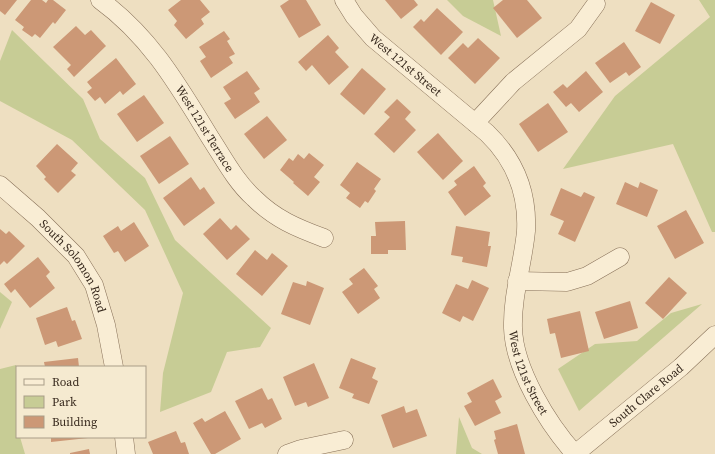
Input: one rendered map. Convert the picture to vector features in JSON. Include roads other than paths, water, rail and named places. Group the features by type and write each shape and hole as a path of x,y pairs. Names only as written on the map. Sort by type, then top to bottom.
{"street":[{"name":"West 121st Terrace","path":"100,0 115,11 140,35 159,58 235,176 253,198 274,215 294,227 324,238"},
{"name":"West 121st Street","path":"344,0 354,16 373,38 475,123 498,144 510,160 519,179 525,204 526,232 514,304 513,329 516,351 527,383 562,439 575,454"},
{"path":"475,123 513,82 578,29 596,4"},
{"name":"South Solomon Road","path":"0,185 38,218 76,256 94,285 106,325 114,366"},
{"path":"518,280 567,282 587,276 620,257"},
{"name":"South Clare Road","path":"575,454 682,367 715,335"},
{"path":"124,438 126,454"},
{"path":"287,454 301,449 344,440"}]}
